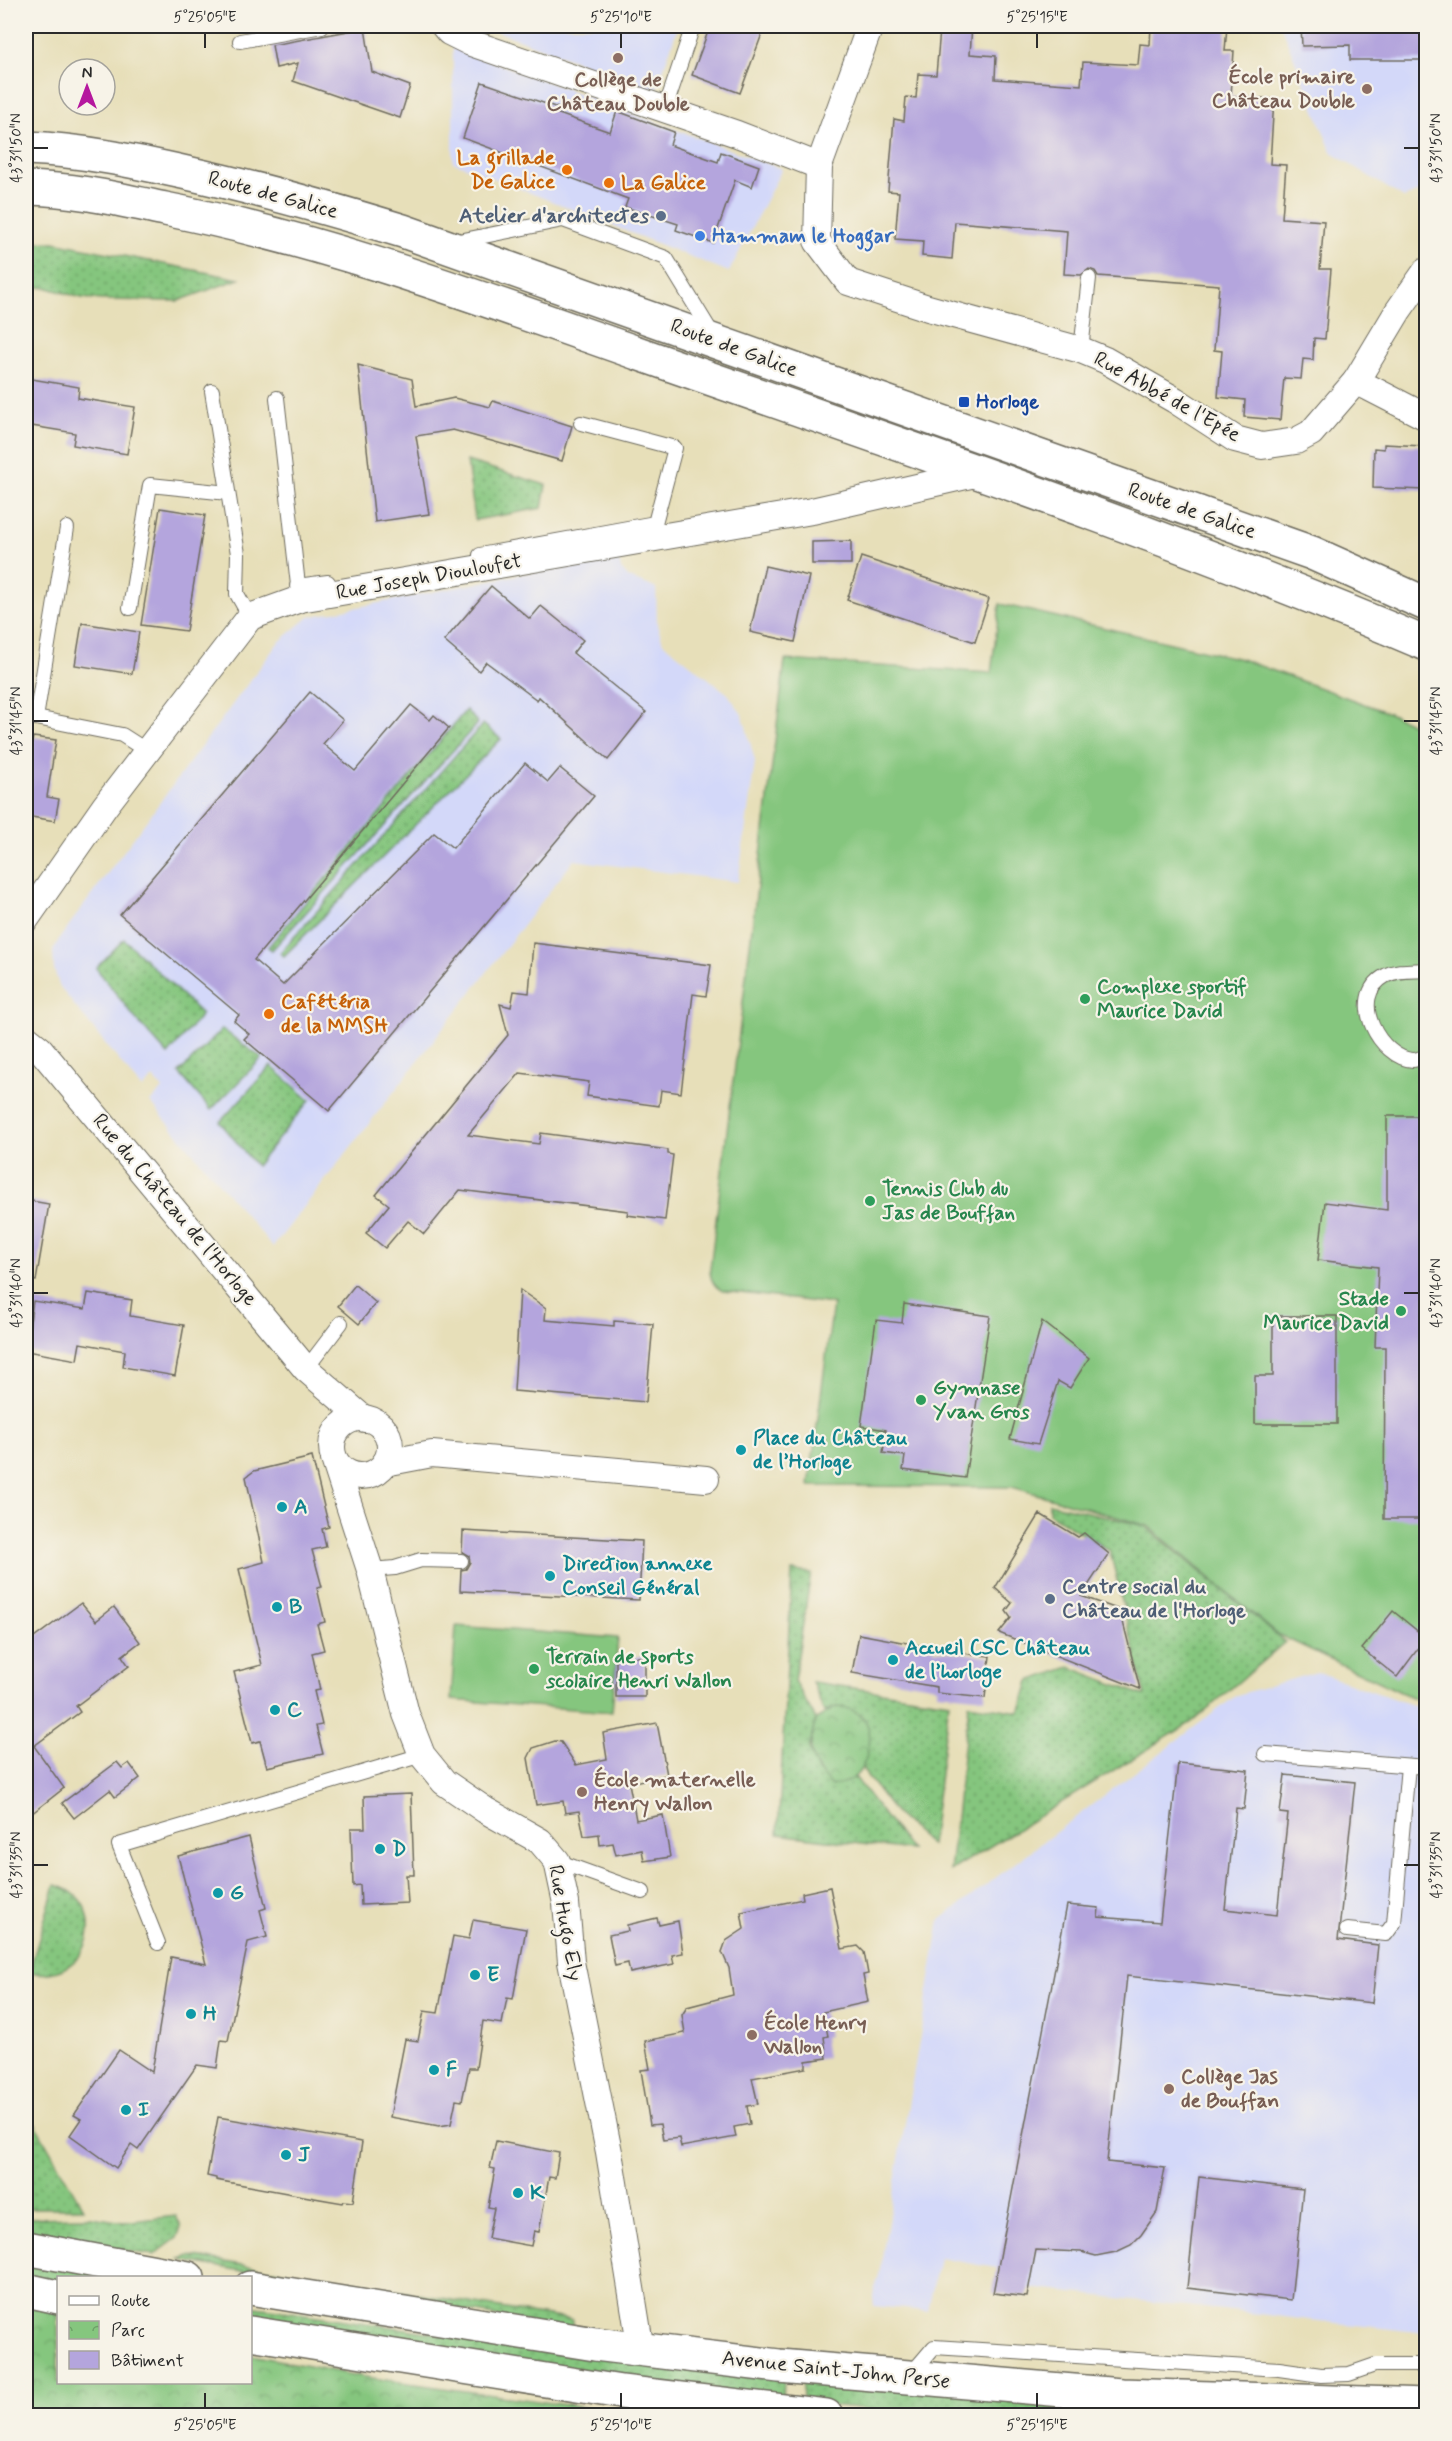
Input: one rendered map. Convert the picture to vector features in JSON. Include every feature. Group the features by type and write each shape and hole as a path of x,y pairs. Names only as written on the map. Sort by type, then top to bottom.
{"main road":[{"name":"Route de Galice","path":"26,148 69,150 123,159 213,179 316,205 440,245 1312,553 1426,604"},
{"name":"Route de Galice","path":"26,188 64,189 213,218 368,261 979,473 1313,596 1426,644"},
{"path":"26,2248 182,2276"},
{"name":"Avenue Saint-John Perse","path":"252,2288 641,2350 908,2378 1121,2396 1321,2389 1426,2405"},
{"path":"26,2290 57,2297"},
{"path":"252,2332 621,2392 826,2415"}],"street":[{"path":"444,26 449,32 471,43 737,134 819,166"},
{"name":"Rue Abbé de l'Epée","path":"870,26 819,166 817,241 848,282 928,308 1081,350 1105,360 1175,400 1234,439 1262,446 1296,441 1311,433 1356,381 1398,311 1426,271"},
{"path":"1356,381 1426,417"},
{"name":"Rue Joseph Diouloufet","path":"250,617 298,592 812,511 979,473"},
{"path":"26,919 105,806 250,617"},
{"name":"Rue du Château de l'Horloge","path":"26,1038 40,1048 314,1377 364,1419"},
{"name":"Rue du Château de l'Horloge","path":"314,1377 333,1451"},
{"path":"432,1454 354,1476 339,1467 333,1451 340,1427 347,1422 364,1419 373,1421 386,1433 432,1454 706,1479"},
{"path":"358,1529 379,1469 390,1448 386,1433"},
{"name":"Rue Hugo Ely","path":"333,1451 370,1570 406,1714 422,1755 444,1782 485,1810 540,1841 557,1862 566,1903 571,1962 609,2152 641,2350"}],"lane":[{"path":"240,41 322,26"},
{"path":"665,109 693,26"},
{"path":"440,245 563,220 666,258 717,342"},
{"path":"1081,350 1089,278"},
{"path":"212,391 238,554 237,594 250,617"},
{"path":"277,398 298,592 345,580 655,523 675,448 581,423"},
{"path":"130,608 150,485 228,493"},
{"path":"67,528 31,717 122,735 147,751"},
{"path":"1426,970 1386,975 1378,981 1368,995 1367,1009 1370,1021 1380,1038 1399,1055 1413,1060 1426,1056"},
{"path":"314,1377 341,1323"},
{"path":"370,1570 395,1568 421,1560 461,1561"},
{"path":"1265,1754 1426,1767"},
{"path":"158,1943 119,1845 422,1755"},
{"path":"1347,1930 1386,1934 1394,1923 1408,1766"},
{"path":"557,1862 643,1892"},
{"path":"1321,2389 1349,2374 1375,2365 1426,2365"}],"shaded area":[{"name":"Collège de Château Double","path":"483,26 678,26 656,91"},
{"name":"École primaire Château Double","path":"1281,26 1426,26 1426,189 1404,198 1332,153"},
{"path":"453,47 782,169 729,272 453,162"},
{"path":"612,556 618,559 621,569 629,578 656,588 657,624 663,643 728,694 743,716 755,761 738,882 574,860 273,1247 150,1102 163,1089 153,1078 142,1089 66,995 59,985 54,969 53,951 59,939 278,643 309,617"},
{"name":"Collège Jas de Bouffan","path":"1317,1672 1426,1710 1426,2333 1029,2288 1027,2297 993,2293 997,2268 939,2258 928,2311 874,2306 873,2296 879,2275 940,1920 1237,1695"}],"green space":[{"path":"54,242 239,279 178,301 102,300 82,298 48,288 26,286 26,243"},
{"path":"467,461 546,485 542,508 475,520"},
{"name":"Complexe sportif Maurice David","path":"1000,604 1241,659 1389,713 1426,730 1426,1704 1277,1634 1148,1526 1012,1487 809,1486 833,1304 723,1291 715,1285 712,1279 710,1269 785,660 991,673"},
{"path":"466,710 478,723 272,950 268,947"},
{"path":"483,724 501,739 284,956 280,953"},
{"path":"124,939 202,1014 168,1055 135,1018 96,968"},
{"path":"222,1029 262,1058 211,1110 179,1073"},
{"path":"271,1066 310,1100 256,1166 220,1122"},
{"path":"1049,1503 1145,1526 1285,1642 1192,1722 950,1871 969,1704 1020,1712 1029,1681 1070,1667 1145,1696 1110,1551 1049,1513"},
{"path":"792,1571 811,1573 794,1681 816,1719 809,1749 818,1771 846,1782 855,1777 911,1850 778,1834"},
{"name":"Terrain de sports scolaire Henri Wallon","path":"456,1626 618,1638 612,1712 451,1700"},
{"path":"812,1682 949,1702 931,1845 895,1813 862,1769 865,1759 836,1707 824,1712"},
{"path":"836,1707 847,1708 862,1716 869,1730 870,1739 866,1758 858,1773 848,1781 831,1786 814,1762 811,1739 816,1719"},
{"path":"55,1885 73,1893 84,1906 89,1922 88,1939 81,1954 68,1966 51,1973 29,1972"},
{"path":"35,2124 83,2208 26,2208 31,2160 31,2130"},
{"path":"176,2216 181,2227 177,2238 154,2255 26,2237 26,2218 91,2217 124,2222"},
{"path":"189,2256 572,2320 572,2330 180,2260"},
{"path":"26,2258 113,2276 57,2276 57,2287 26,2281"},
{"path":"26,2302 57,2308 57,2384 252,2384 252,2355 365,2377 637,2415 26,2415"},
{"path":"252,2306 610,2359 784,2377 783,2402 252,2323"},
{"path":"804,2376 1389,2415 932,2416 802,2402"}],"building":[{"path":"710,26 765,26 740,93 692,75"},
{"path":"948,26 972,26 970,54 996,56 995,79 1081,85 1083,62 1138,65 1140,44 1150,45 1151,26 1227,26 1225,51 1234,51 1231,96 1274,99 1270,164 1286,165 1282,218 1324,221 1320,269 1331,269 1325,339 1314,338 1313,360 1303,359 1301,379 1284,378 1280,420 1244,417 1245,400 1218,397 1222,351 1214,350 1219,285 1098,276 1095,271 1089,269 1081,275 1064,274 1067,231 955,222 952,259 922,256 923,241 895,239 899,192 888,191 894,119 904,121 906,97 916,98 918,74 936,75 940,30 948,30"},
{"path":"1301,26 1426,26 1426,60 1350,60 1350,45 1302,46"},
{"path":"365,28 372,72 410,86 400,118 293,81 298,63 276,68 272,45"},
{"path":"482,82 558,108 556,113 610,132 617,111 674,132 670,145 718,162 721,152 759,166 752,187 735,180 713,243 676,230 678,224 625,207 628,199 463,138"},
{"path":"358,365 412,379 416,406 454,398 490,407 493,401 572,426 562,461 453,430 416,436 429,514 375,522"},
{"path":"26,378 79,387 78,398 135,407 127,454 73,445 75,433 26,425"},
{"path":"1384,444 1423,446 1423,459 1426,459 1426,490 1373,488 1374,448 1384,449"},
{"path":"160,508 205,515 186,631 141,625"},
{"path":"851,541 851,564 812,564 812,542"},
{"path":"861,557 989,599 975,642 847,600"},
{"path":"765,566 809,576 795,642 750,632"},
{"path":"491,586 530,619 541,606 583,640 573,653 646,712 608,760 539,697 537,700 486,662 479,671 444,641"},
{"path":"82,623 139,632 132,674 75,665"},
{"path":"310,692 343,720 323,744 355,771 411,705 430,720 434,715 449,728 254,960 283,985 434,833 453,848 525,763 548,782 560,768 594,796 329,1111 244,1039 249,1034 234,1021 239,1015 120,915"},
{"path":"33,737 56,740 47,797 59,799 55,821 26,816 26,746 31,747"},
{"path":"533,943 711,965 706,996 693,994 681,1093 661,1090 659,1106 587,1096 589,1082 520,1073 468,1135 539,1144 541,1133 668,1150 668,1154 673,1155 665,1220 627,1215 628,1211 460,1190 424,1234 408,1221 385,1248 366,1233 389,1205 376,1195 508,1035 500,1004 511,1007 514,991 529,993"},
{"name":"Stade Maurice David","path":"1387,1116 1426,1116 1426,1519 1384,1519 1385,1347 1375,1347 1378,1267 1318,1260 1325,1202 1387,1210"},
{"path":"26,1200 49,1204 36,1281 26,1280"},
{"path":"355,1285 376,1303 359,1324 338,1306"},
{"path":"520,1290 546,1308 545,1320 614,1326 614,1321 653,1324 646,1402 514,1391"},
{"path":"88,1293 132,1300 130,1316 184,1325 175,1376 123,1367 125,1351 80,1343 77,1360 26,1351 33,1301 85,1309"},
{"name":"Gymnase Yvan Gros","path":"904,1304 990,1316 965,1478 903,1470 905,1456 883,1453 886,1430 861,1426 876,1320 902,1323"},
{"path":"1273,1316 1337,1316 1337,1424 1255,1424 1255,1376 1273,1376"},
{"path":"1042,1321 1089,1358 1070,1388 1058,1381 1038,1444 1010,1439"},
{"path":"312,1457 329,1527 322,1529 326,1547 312,1550 322,1587 317,1588 325,1622 317,1624 324,1650 312,1653 320,1690 314,1691 322,1725 316,1726 323,1754 267,1767 260,1741 252,1743 234,1672 262,1665 239,1569 264,1562 246,1477 254,1471"},
{"name":"Centre social du Château de l'Horloge","path":"1040,1514 1078,1537 1084,1533 1109,1554 1081,1596 1120,1610 1140,1689 999,1633 1011,1618 1006,1611 1012,1603 995,1588"},
{"name":"Direction annexe Conseil Général","path":"463,1531 642,1541 639,1600 460,1591 461,1570 466,1569 470,1562 469,1556 462,1552"},
{"path":"81,1603 96,1621 114,1607 140,1642 122,1656 129,1666 76,1706 80,1712 34,1746 64,1788 26,1818 26,1644"},
{"path":"1393,1611 1426,1638 1397,1677 1362,1649"},
{"path":"859,1634 934,1648 933,1650 990,1656 985,1698 937,1693 937,1687 852,1673"},
{"path":"616,1657 645,1657 645,1697 616,1697"},
{"name":"École maternelle Henry Wallon","path":"657,1723 667,1775 629,1783 636,1820 663,1815 670,1857 644,1861 642,1850 616,1855 613,1843 600,1845 599,1834 584,1836 579,1811 565,1813 563,1801 536,1805 528,1758 533,1748 555,1741 561,1742 576,1765 607,1759 603,1733"},
{"path":"117,1762 122,1768 129,1763 140,1778 115,1797 110,1790 74,1818 62,1803"},
{"path":"1178,1763 1248,1770 1244,1809 1236,1808 1225,1909 1277,1915 1288,1814 1280,1813 1285,1775 1355,1782 1338,1940 1378,1945 1372,2003 1127,1976 1107,2162 1165,2168 1157,2212 1131,2245 1116,2252 1096,2256 1081,2252 1036,2250 1027,2297 993,2293 1067,1905 1099,1908 1098,1917 1160,1922"},
{"name":"D","path":"411,1794 414,1875 406,1875 408,1903 361,1905 360,1885 353,1886 351,1828 365,1828 364,1796"},
{"path":"249,1837 266,1908 260,1910 267,1937 248,1942 228,2041 221,2040 217,2068 197,2065 138,2150 131,2145 116,2168 70,2135 81,2119 74,2115 119,2050 152,2072 171,1957 206,1964 178,1856"},
{"name":"École Henry Wallon","path":"830,1887 842,1949 858,1946 864,1952 868,1974 863,1975 868,2002 823,2012 828,2036 824,2037 827,2058 806,2061 806,2068 752,2078 758,2104 747,2106 750,2124 734,2127 736,2137 681,2147 679,2138 663,2140 660,2124 650,2125 641,2070 650,2069 645,2041 685,2033 682,2015 687,2007 733,1995 729,1968 722,1952 726,1941 744,1929 741,1912 803,1899 802,1893"},
{"path":"657,1918 659,1925 678,1921 683,1953 672,1955 674,1964 630,1973 628,1963 615,1966 609,1935 628,1931 627,1925"},
{"path":"473,1920 526,1929 513,1999 507,1998 502,2024 483,2021 476,2068 469,2068 462,2101 456,2100 451,2124 439,2126 390,2117 405,2039 418,2041 424,2011 438,2013 453,1936 469,1939"},
{"name":"J","path":"218,2117 362,2142 353,2202 344,2201 343,2203 320,2199 216,2180 216,2178 207,2176"},
{"name":"K","path":"496,2141 559,2153 555,2178 549,2177 539,2232 534,2231 531,2246 488,2238 494,2208 488,2207 495,2169 490,2168"},
{"path":"1199,2177 1303,2189 1291,2300 1187,2288"}],"place":[{"name":"Collège de Château Double","path":"618,58"},
{"name":"École primaire Château Double","path":"1367,89"},
{"name":"La grillade De Galice","path":"567,170"},
{"name":"La Galice","path":"609,183"},
{"name":"Atelier d'architectes","path":"661,216"},
{"name":"Hammam le Hoggar","path":"700,236"},
{"name":"Horloge","path":"964,402"},
{"name":"Complexe sportif Maurice David","path":"1085,999"},
{"name":"Cafétéria de la MMSH","path":"269,1014"},
{"name":"Tennis Club du Jas de Bouffan","path":"870,1201"},
{"name":"Stade Maurice David","path":"1401,1311"},
{"name":"Gymnase Yvan Gros","path":"921,1400"},
{"name":"Place du Château de l’Horloge","path":"741,1450"},
{"name":"A","path":"282,1507"},
{"name":"Direction annexe Conseil Général","path":"550,1576"},
{"name":"Centre social du Château de l'Horloge","path":"1050,1599"},
{"name":"B","path":"277,1607"},
{"name":"Accueil CSC Château de l’horloge","path":"893,1660"},
{"name":"Terrain de sports scolaire Henri Wallon","path":"534,1669"},
{"name":"C","path":"275,1710"},
{"name":"École maternelle Henry Wallon","path":"582,1792"},
{"name":"D","path":"380,1849"},
{"name":"G","path":"218,1893"},
{"name":"E","path":"475,1975"},
{"name":"H","path":"191,2014"},
{"name":"École Henry Wallon","path":"752,2035"},
{"name":"F","path":"434,2070"},
{"name":"Collège Jas de Bouffan","path":"1169,2089"},
{"name":"I","path":"126,2110"},
{"name":"J","path":"286,2155"},
{"name":"K","path":"518,2193"}]}
